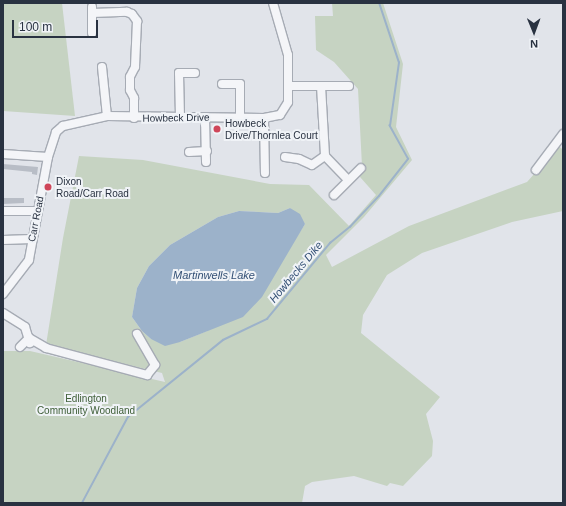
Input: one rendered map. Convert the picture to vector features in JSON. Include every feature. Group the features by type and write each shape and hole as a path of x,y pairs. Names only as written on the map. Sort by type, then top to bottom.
{"street":[{"name":"Howbeck Drive","path":"48,157 56,132 63,126 107,116 134,118 264,118 280,115 288,102 286,44 273,3"},
{"path":"92,33 92,10 127,12 132,14 137,21 135,67 130,77 134,98 134,118"},
{"path":"102,67 107,116"},
{"path":"180,117 179,73 195,72"},
{"path":"222,84 240,84 240,117"},
{"path":"288,86 349,86"},
{"path":"321,86 325,156 348,180"},
{"path":"205,117 207,151 206,162"},
{"path":"264,118 265,173"},
{"path":"536,170 563,134"},
{"path":"189,152 207,151"},
{"path":"3,154 48,157"},
{"path":"285,157 299,159 312,165 325,156"},
{"name":"Carr Road","path":"3,294 29,260 48,157"},
{"path":"334,195 360,168"},
{"path":"3,211 38,211"},
{"path":"3,240 32,239"},
{"path":"3,313 25,327 30,341 46,348 147,375 155,365 136,334"},
{"path":"20,347 30,341"}],"green space":[{"path":"3,3 62,3 75,116 3,111"},
{"name":"Edlington Community Woodland","path":"332,3 383,3 403,64 396,127 412,160 364,217 326,255 332,267 409,226 527,182 559,146 563,150 563,211 512,222 422,253 387,275 363,315 361,333 440,397 426,414 433,441 432,456 403,486 390,483 387,486 354,476 312,482 305,486 302,503 3,503 3,351 30,351 165,382 162,373 46,345 63,238 79,156 143,160 270,184 309,185 349,226 376,195 360,177 362,166 358,89 334,62 316,50 315,16 333,16","holes":["290,208 305,224 275,271 207,331 180,342 151,339 142,331 132,317 137,288 149,266 170,245 218,217 239,211 278,213"]}],"water":[{"name":"Martinwells Lake","path":"290,208 300,214 305,224 262,297 243,317 180,342 165,346 151,339 142,331 132,317 137,288 149,266 170,245 218,217 239,211 278,213"}],"building":[{"path":"3,164 38,167 37,175 32,174 32,172 3,169"},
{"path":"3,198 24,198 24,203 3,204"}],"waterway":[{"name":"Howbecks Dike","path":"82,503 128,417 223,340 267,319 330,243 350,227 379,196 408,159 390,126 399,63 379,3"}],"place":[{"name":"Howbeck Drive/Thornlea Court","path":"217,129"},
{"name":"Dixon Road/Carr Road","path":"48,187"}]}
